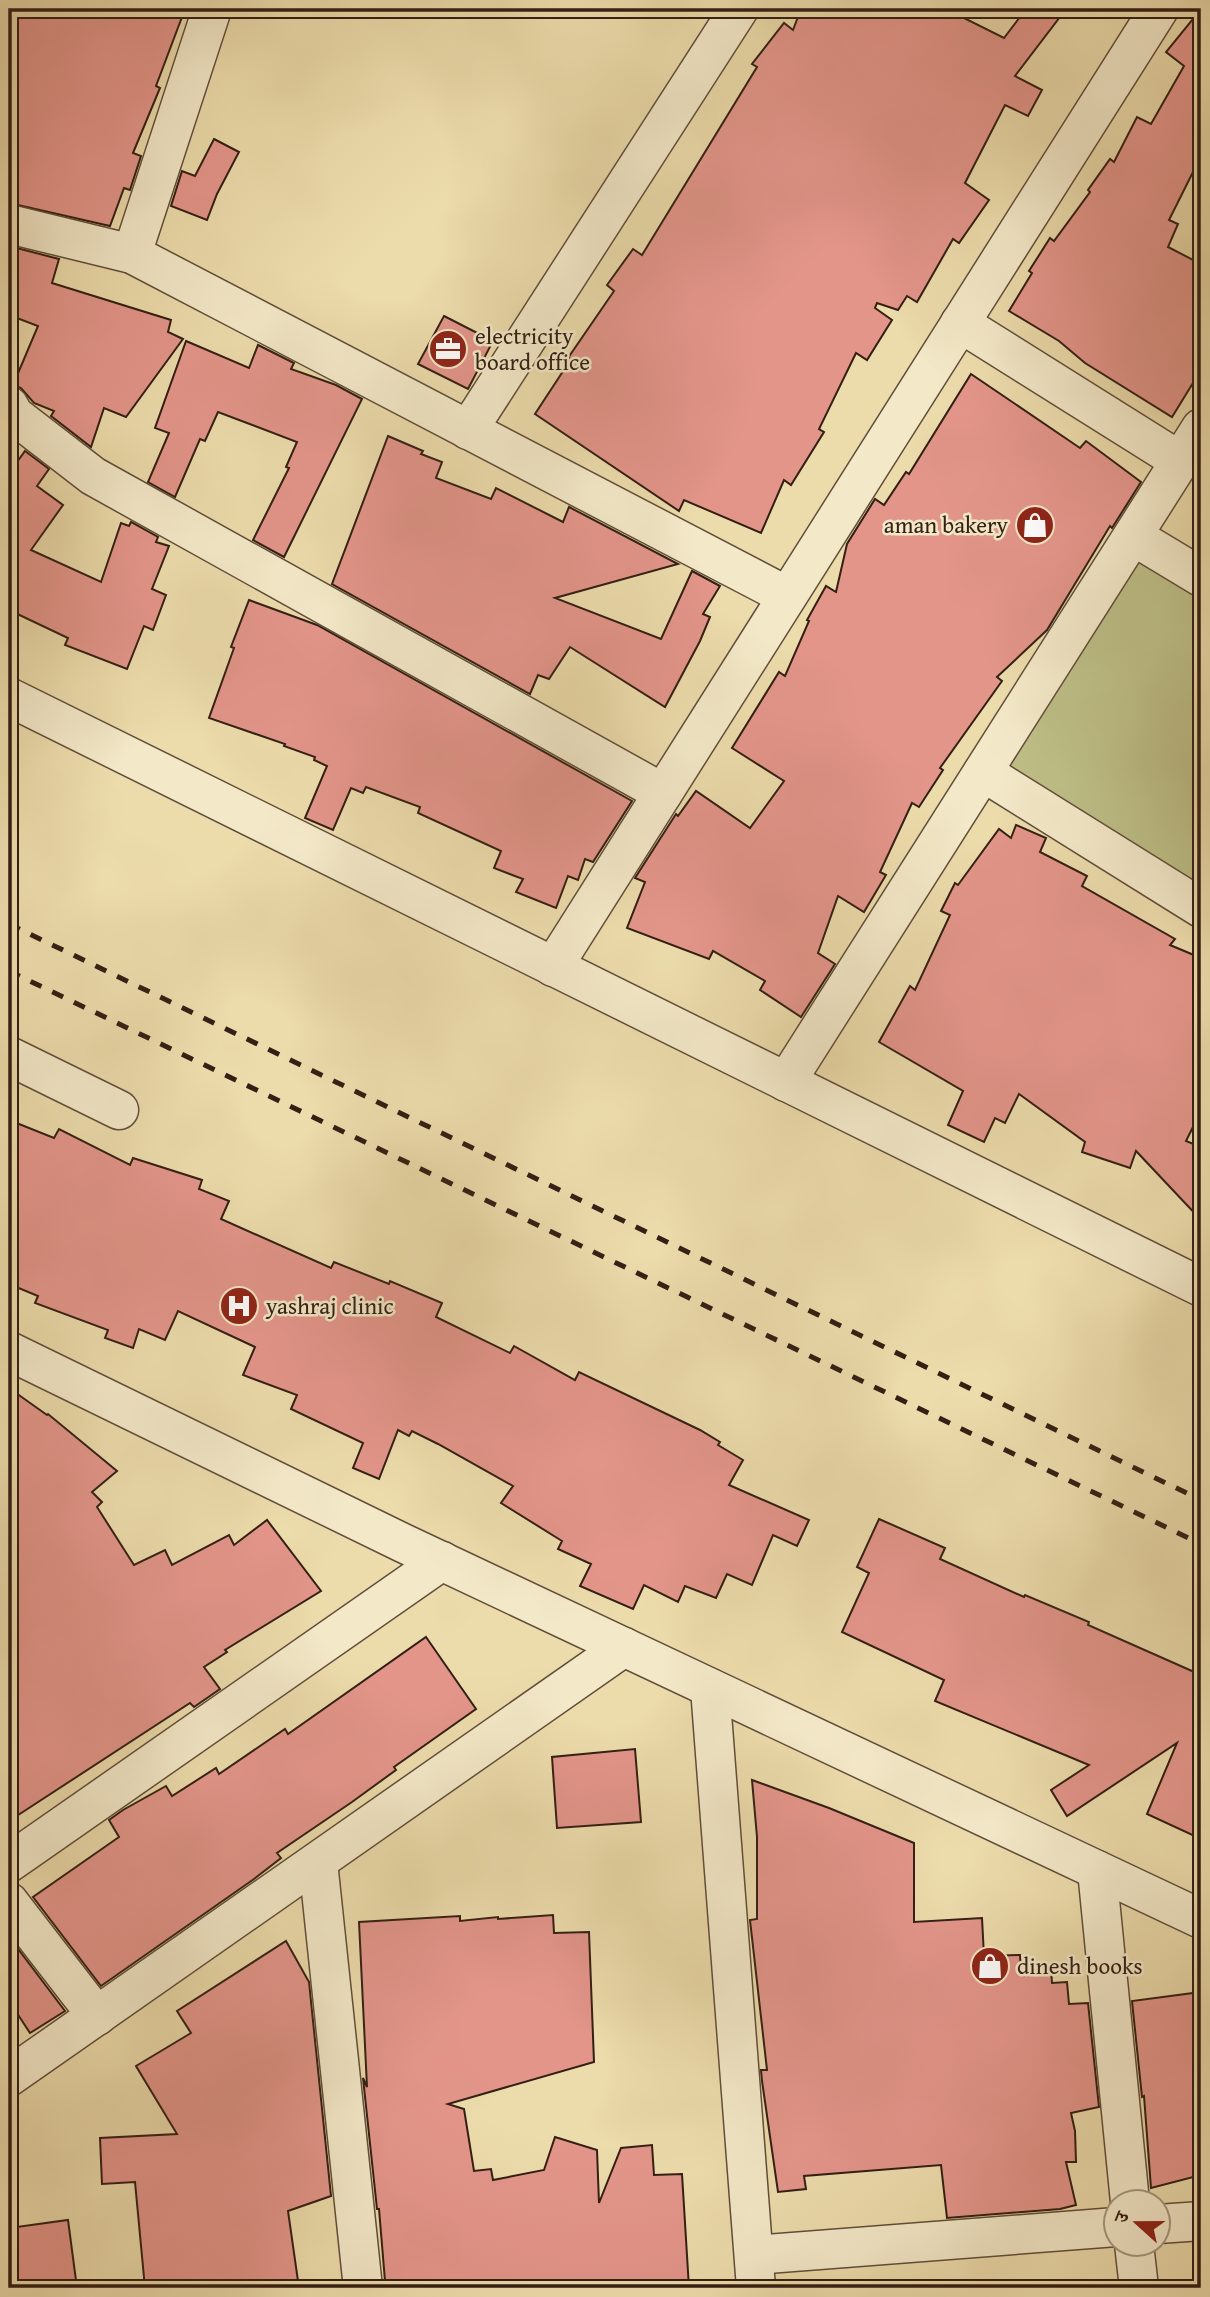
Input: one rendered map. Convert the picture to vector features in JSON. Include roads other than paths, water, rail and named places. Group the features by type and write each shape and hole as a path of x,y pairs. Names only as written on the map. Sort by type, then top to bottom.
{"street":[{"path":"132,254 212,9"},
{"path":"468,430 739,9"},
{"path":"553,967 1159,9"},
{"path":"9,224 132,254 787,596"},
{"path":"960,323 1180,461"},
{"path":"9,406 14,415 93,476 663,793"},
{"path":"786,1082 1201,428"},
{"path":"1133,536 1201,577"},
{"path":"9,697 1201,1287"},
{"path":"983,772 1201,908"},
{"path":"9,1056 119,1110"},
{"path":"9,1351 442,1561 1201,1919"},
{"path":"9,1863 442,1561"},
{"path":"9,2077 624,1647"},
{"path":"710,1688 755,2272 1102,2229"},
{"path":"317,1861 363,2288"},
{"path":"1097,1870 1129,2188"},
{"path":"9,1902 97,2016"},
{"path":"1172,2223 1201,2221"},
{"path":"1136,2258 1139,2288"}],"railway":[{"path":"9,924 1201,1500"},
{"path":"9,971 1201,1544"}],"place":[{"name":"electricity board office","path":"448,349"},
{"name":"aman bakery","path":"1035,525"},
{"name":"yashraj clinic","path":"239,1306"},
{"name":"dinesh books","path":"990,1966"}]}
